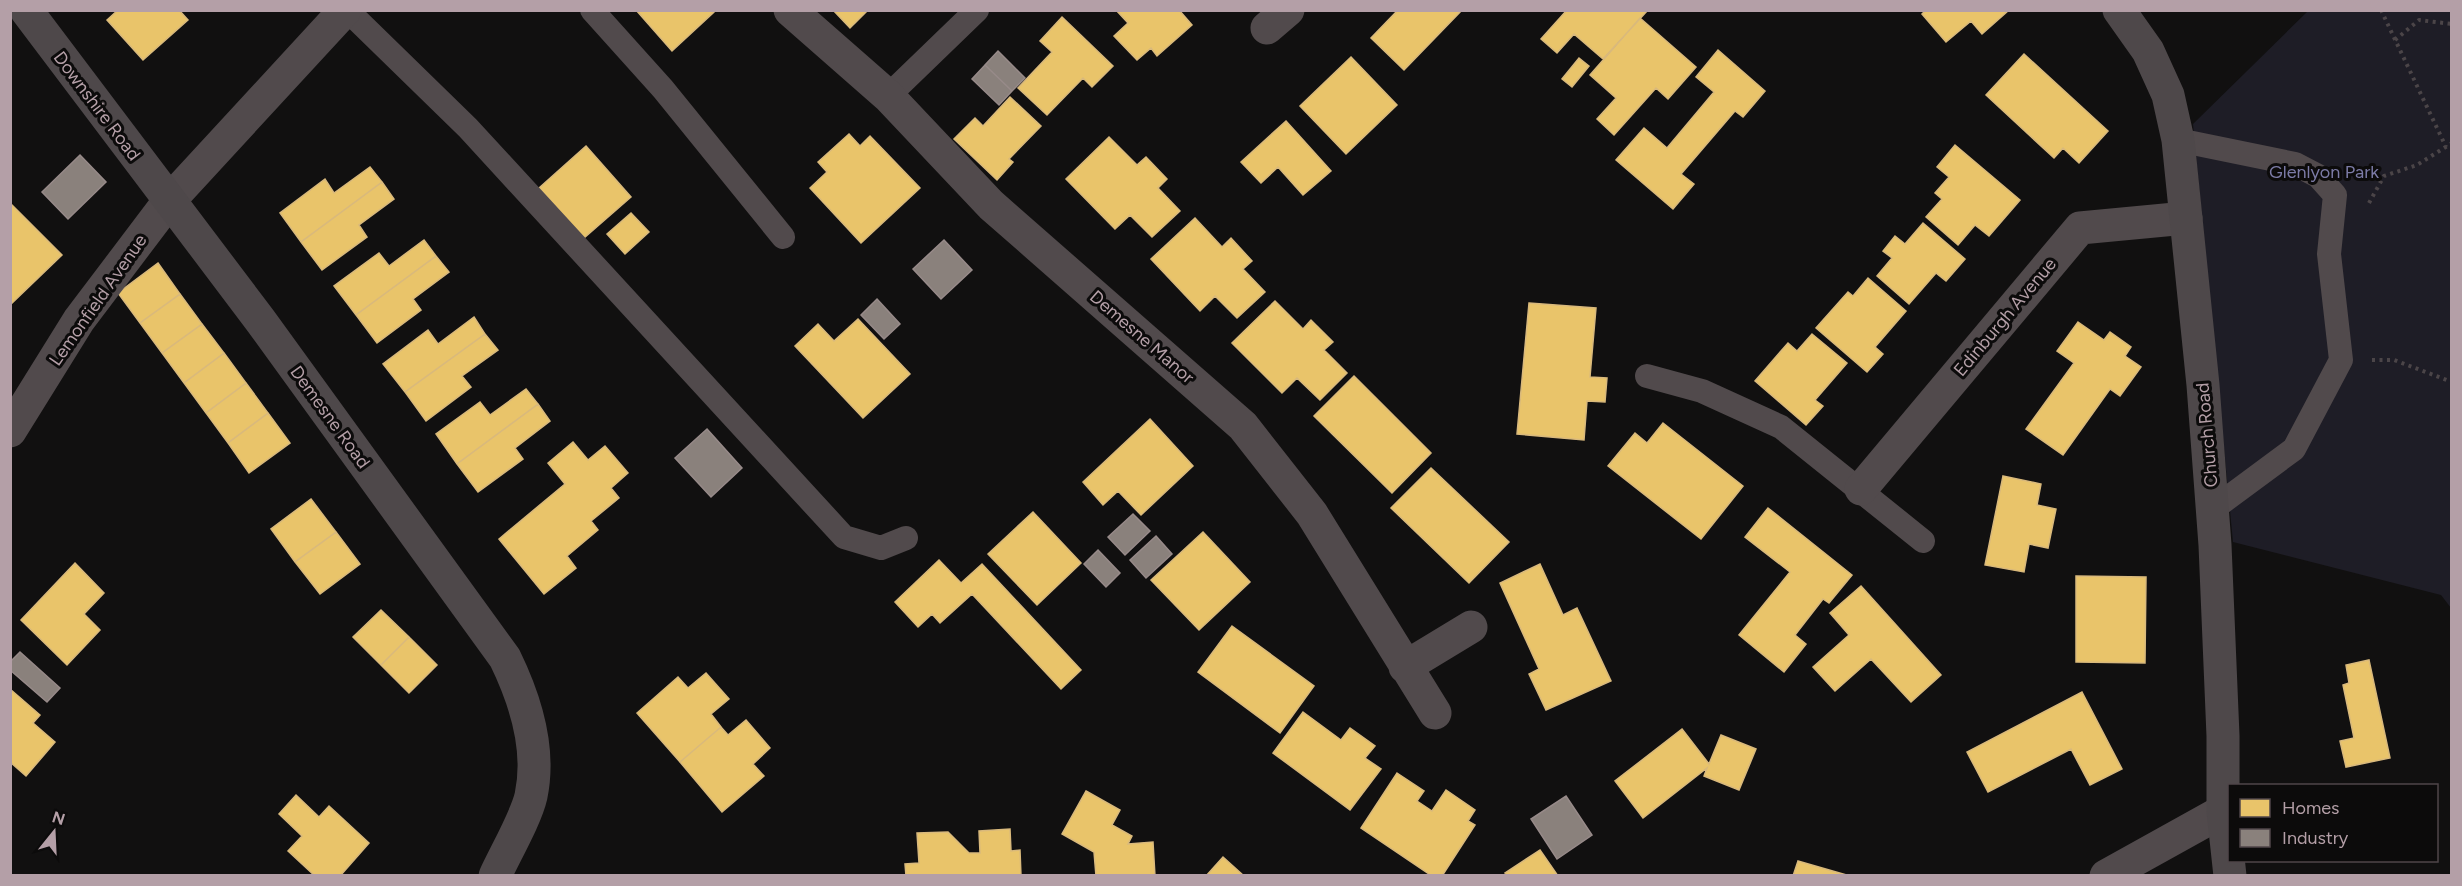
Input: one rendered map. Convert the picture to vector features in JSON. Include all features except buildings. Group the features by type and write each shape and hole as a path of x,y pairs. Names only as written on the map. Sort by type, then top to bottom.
{"street":[{"name":"Downshire Road","path":"26,10 169,201"},
{"path":"169,201 346,10"},
{"name":"Demesne Manor","path":"789,10 888,96 991,205 1243,426 1312,514 1405,667 1436,713"},
{"name":"Church Road","path":"2119,10 2148,51 2168,95 2178,140 2213,509 2223,736 2223,811 2228,857"},
{"name":"Lemonfield Avenue","path":"10,431 79,320 169,201"},
{"name":"Demesne Road","path":"169,201 267,330 505,658 517,683 532,737 533,764 531,797 495,876"},
{"name":"Edinburgh Avenue","path":"1861,489 2080,228 2186,218"},
{"path":"1405,667 1471,627"},
{"path":"2106,876 2223,811"}],"lane":[{"path":"346,10 468,128 844,537 881,548 906,538"},
{"path":"592,10 663,90 783,237"},
{"path":"888,96 977,10"},
{"path":"2178,140 2295,164 2318,176 2335,195 2329,254 2341,360 2294,449 2213,509"},
{"path":"1647,376 1702,391 1781,427 1923,541"}],"path":[{"path":"2381,10 2446,147"},
{"path":"2395,40 2419,20 2451,24"},
{"path":"2367,206 2384,176 2417,165 2451,143"},
{"path":"2394,360 2451,382"}],"green space":[{"name":"Glenlyon Park","path":"2308,11 2451,11 2451,608 2441,595 2233,542 2193,124"}]}
